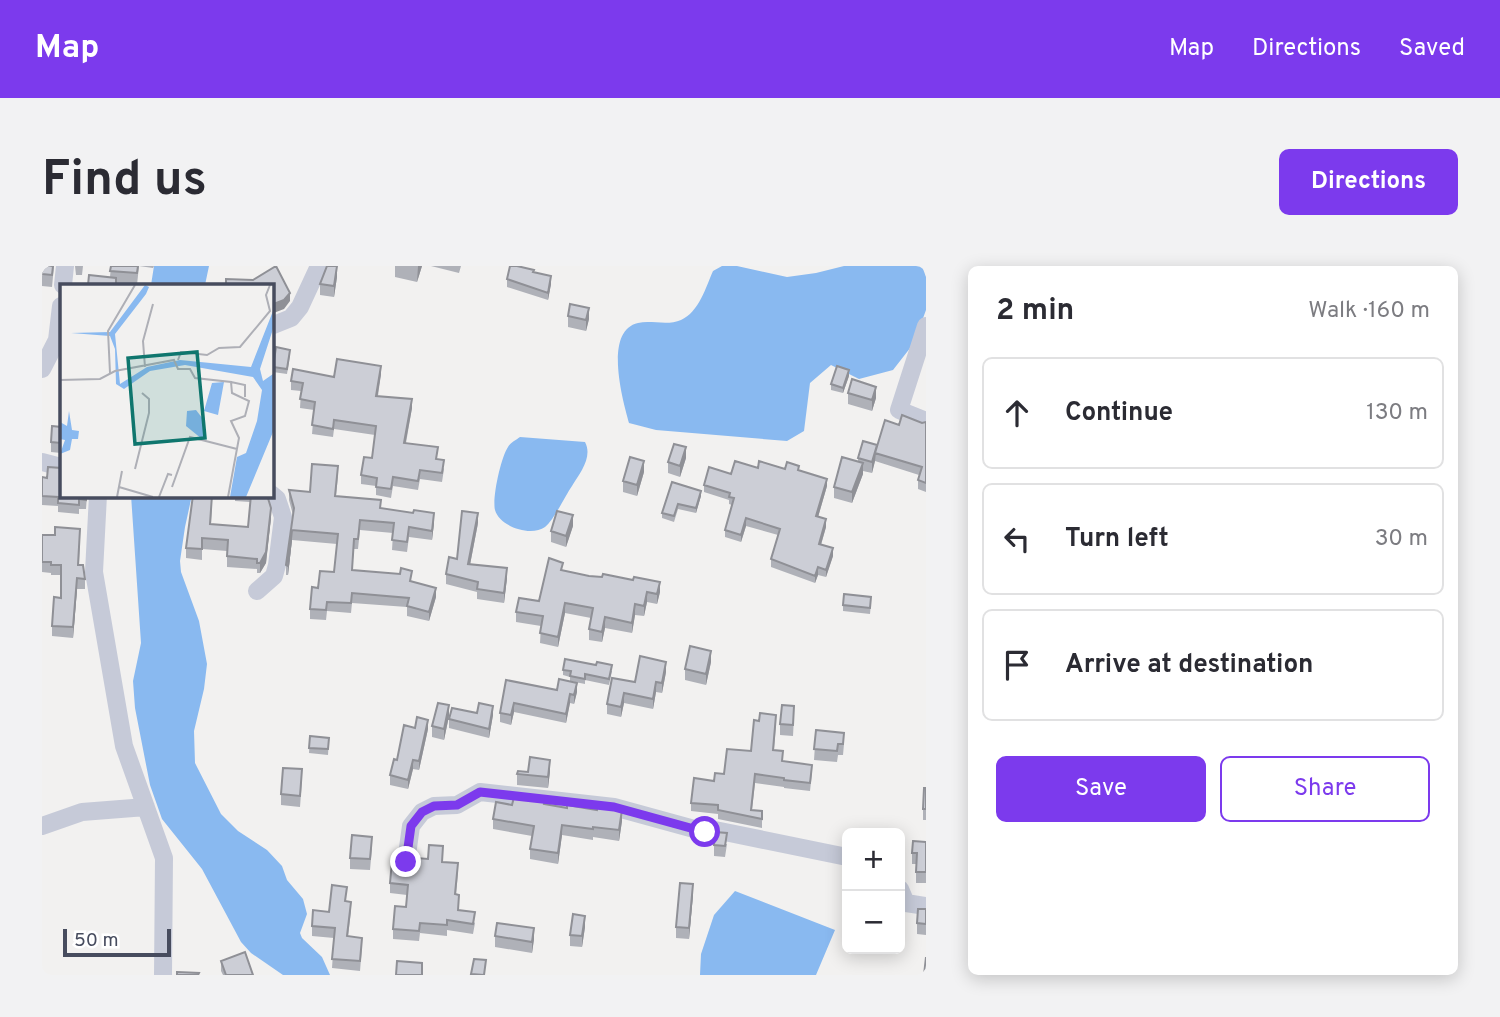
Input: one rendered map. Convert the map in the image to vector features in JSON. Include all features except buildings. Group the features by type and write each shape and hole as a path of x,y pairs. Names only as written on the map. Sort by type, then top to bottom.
{"street":[{"path":"63,284 65,266"},
{"path":"273,325 291,318 300,307 319,266"},
{"path":"42,369 57,340 60,314"},
{"path":"926,326 899,410 926,421"},
{"path":"42,462 60,467"},
{"path":"257,591 274,576 277,565 283,517 277,499 273,496"},
{"path":"98,497 94,572 124,746 164,858 163,975"},
{"path":"406,862 411,826 422,812 434,806 457,805 480,792 614,807 705,832 715,830 842,856"},
{"path":"42,826 82,812 146,807"},
{"path":"901,891 906,903 926,906"}],"water":[{"path":"154,266 209,266 205,284 151,284"},
{"path":"722,266 737,266 787,277 844,266 922,266 926,277 926,310 914,343 893,370 859,379 831,365 810,383 804,431 787,441 656,430 629,423 618,368 621,339 627,329 638,323 671,323 687,316 701,298 713,271"},
{"path":"520,437 585,442 587,448 587,459 582,470 552,519 539,530 517,529 503,521 495,510 496,487 505,452 509,445"},
{"path":"131,497 192,497 180,561 181,572 199,621 207,664 194,731 195,763 221,814 238,831 267,850 282,866 287,880 303,899 307,914 300,933 302,938 322,957 330,975 283,975 251,953 241,942 202,869 162,819 150,785 135,708 133,681 141,643"},
{"path":"735,891 835,930 816,975 700,975 701,954 714,915"}],"route":[{"path":"406,862 411,826 422,812 434,806 457,805 480,792 614,807 705,832"}]}
